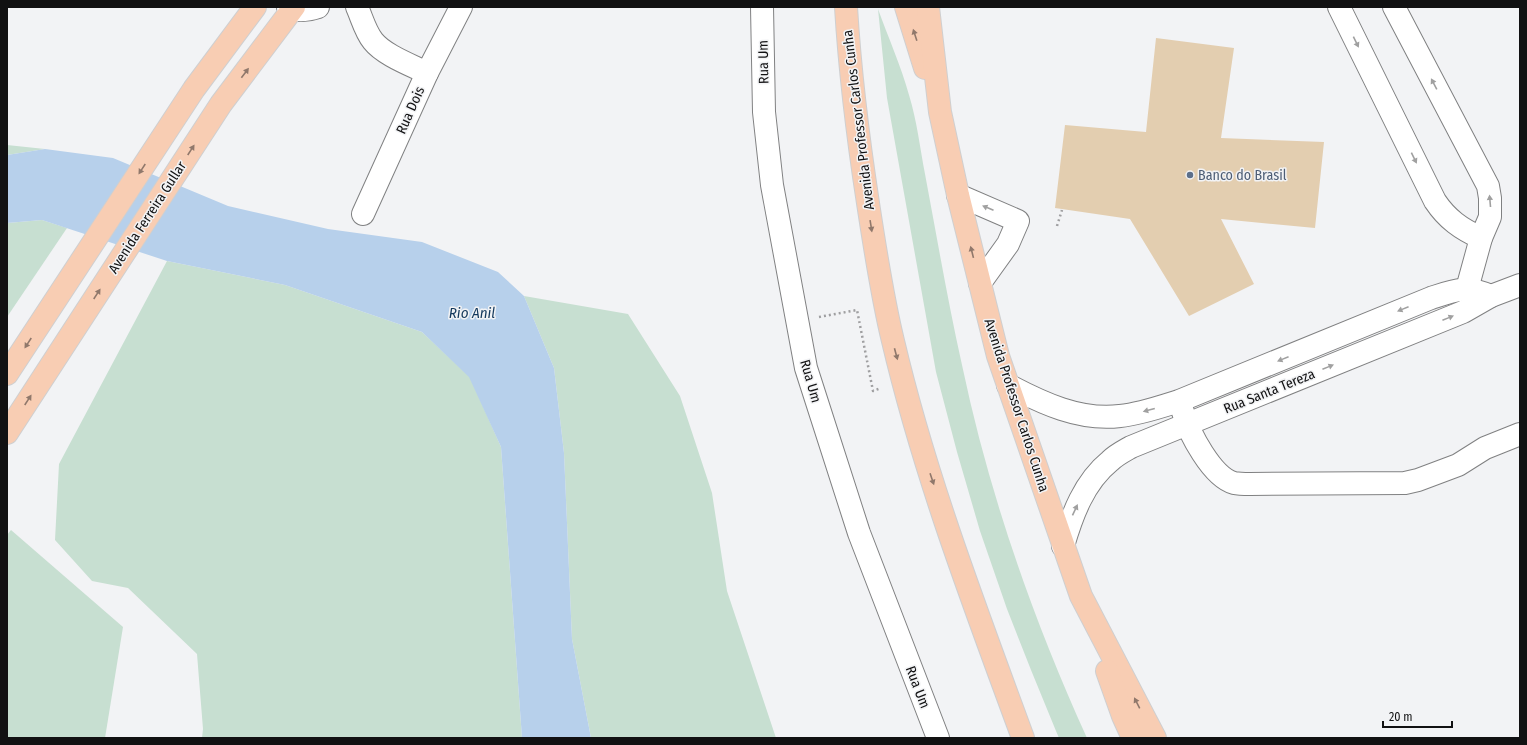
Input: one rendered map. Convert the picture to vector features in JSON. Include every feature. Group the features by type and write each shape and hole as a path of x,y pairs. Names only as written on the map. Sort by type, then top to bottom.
{"main road":[{"path":"7,374 194,89 255,7"},
{"name":"Avenida Professor Carlos Cunha","path":"846,7 848,43 857,129 875,248 892,341 921,448 971,595 1023,738"},
{"path":"906,7 940,112"},
{"name":"Avenida Professor Carlos Cunha","path":"928,7 940,112 958,195 998,356 1081,596 1154,738"},
{"name":"Avenida Ferreira Gullar","path":"7,433 221,104 292,8"},
{"path":"971,595 1037,738"},
{"path":"1081,596 1123,716 1133,738"}],"street":[{"path":"292,8 311,9 318,7"},
{"path":"357,7 366,29 374,41 386,51 426,73"},
{"name":"Rua Dois","path":"363,214 426,73 461,7"},
{"name":"Rua Um","path":"762,7 764,112 772,185 806,368 859,533 938,738"},
{"path":"1339,7 1435,201 1442,212 1453,223 1479,243"},
{"path":"1394,7 1488,186 1490,217 1479,243 1467,289 1480,291 1491,296"},
{"path":"958,195 1018,221 1008,244 980,283"},
{"name":"Rua Santa Tereza","path":"1063,546 1070,521 1082,496 1095,477 1110,461 1131,447 1463,312 1491,296 1520,284"},
{"name":"Rua Santa Tereza","path":"1008,385 1047,404 1087,415 1118,416 1146,412 1179,401 1431,298 1451,291 1467,289"},
{"path":"1179,401 1186,425 1205,458 1224,477 1234,482 1250,484 1405,483 1458,466 1485,448 1520,434"}],"path":[{"path":"1057,226 1062,210"},
{"path":"797,321 857,310 873,391 904,381"}],"green space":[{"path":"878,9 902,73 914,115 952,318 985,461 1014,555 1031,602 1048,648 1087,738 1059,738 1007,609 980,531 957,452 936,372 887,98"},
{"path":"7,145 45,149 7,155"},
{"path":"42,220 67,228 7,317 7,223"},
{"path":"167,261 285,285 422,332 470,377 501,447 522,738 202,738 203,729 197,654 128,588 92,581 55,540 59,464"},
{"path":"524,296 628,314 680,396 712,493 727,591 776,738 591,738 572,639 564,453 554,368"},
{"path":"11,530 123,627 105,738 7,738 7,535"}],"water":[{"name":"Rio Anil","path":"45,149 113,158 228,206 328,229 422,242 498,272 524,296 554,368 564,453 572,639 591,738 522,738 501,447 469,377 422,332 285,285 167,261 42,220 7,223 7,155"}],"building":[{"name":"Banco do Brasil","path":"1156,38 1234,48 1221,138 1324,142 1315,228 1221,219 1254,284 1189,316 1130,219 1055,208 1065,125 1146,132"}],"place":[{"name":"Banco do Brasil","path":"1190,175"}]}
